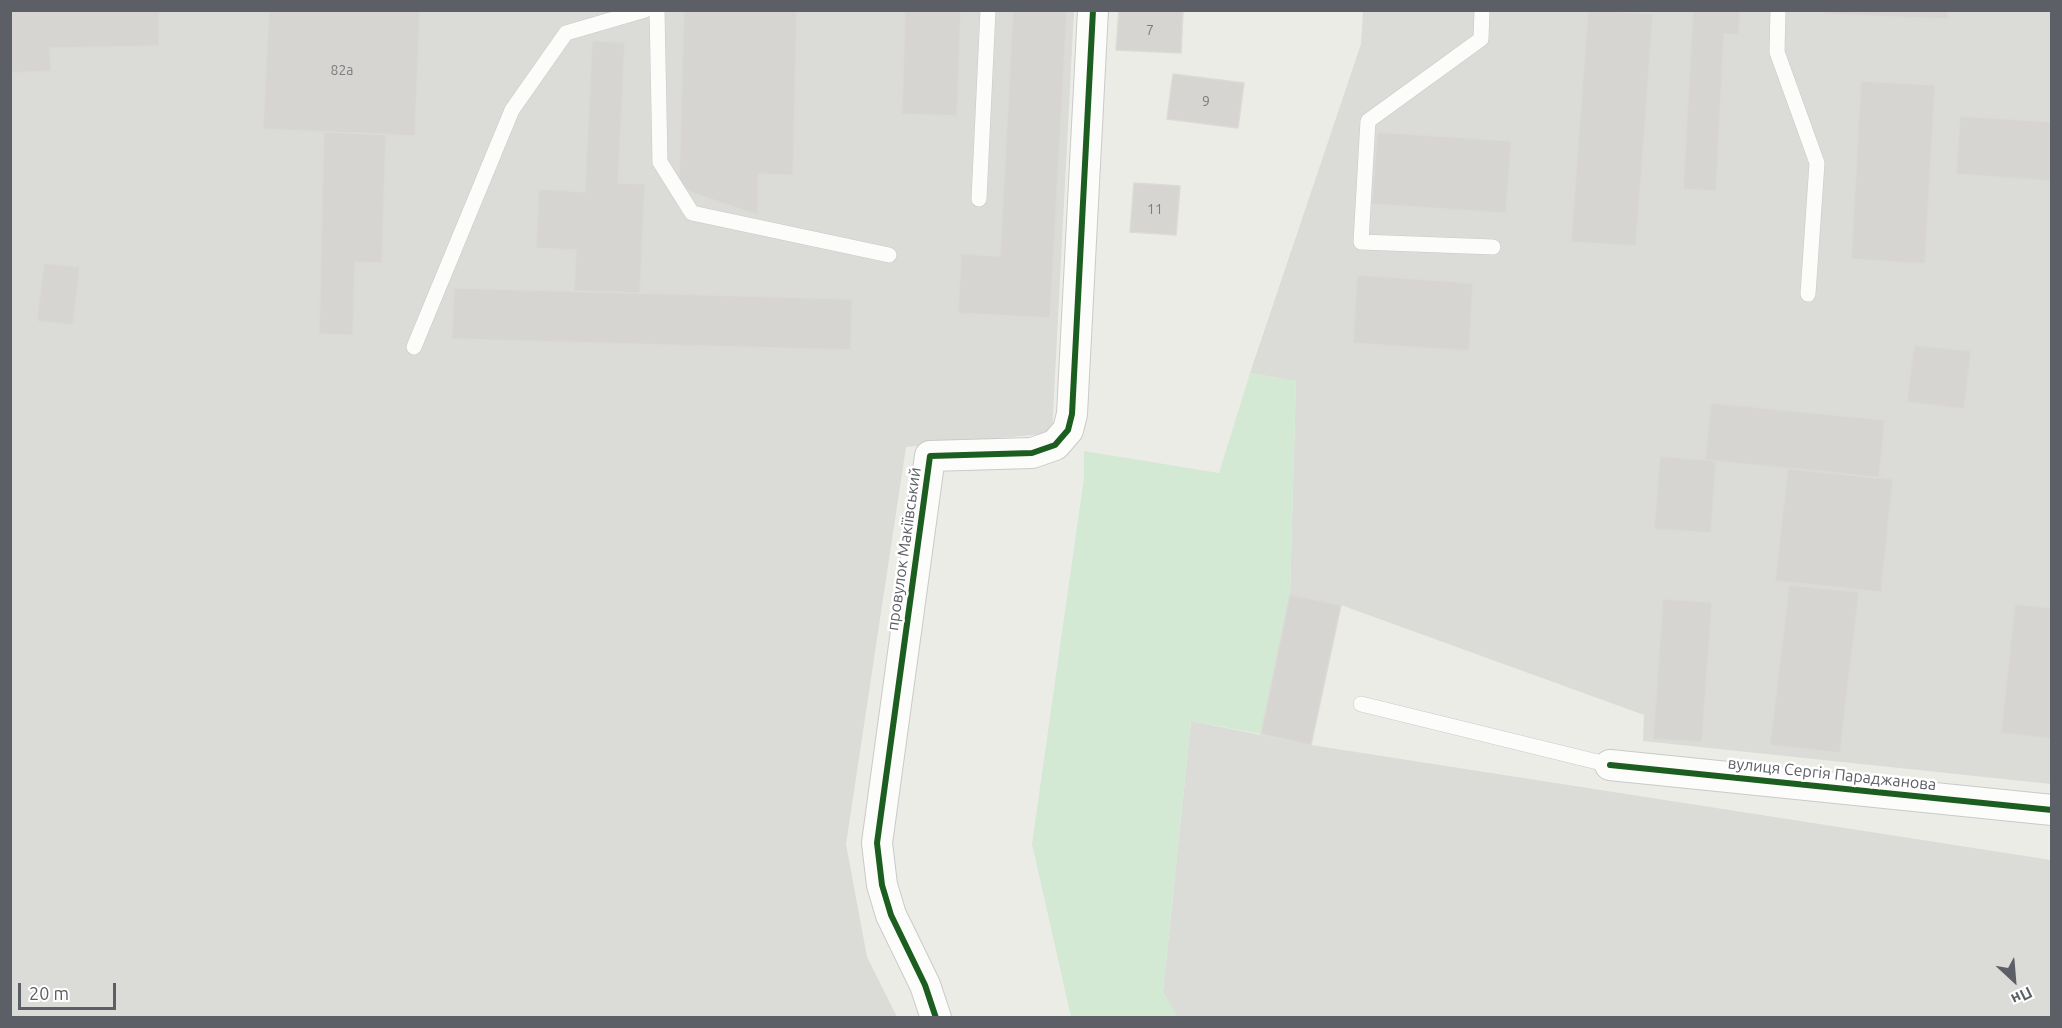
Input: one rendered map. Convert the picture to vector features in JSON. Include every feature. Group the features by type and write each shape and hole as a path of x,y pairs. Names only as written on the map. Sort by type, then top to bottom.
{"street":[{"name":"провулок Макіївський","path":"936,1017 925,985 891,915 882,885 877,843 930,456 1032,453 1055,445 1068,430 1072,414 1093,10"},
{"name":"вулиця Сергія Параджанова","path":"1610,765 2052,810"}],"lane":[{"path":"414,347 512,110 566,33 645,10"},
{"path":"657,10 660,162 692,213 889,255"},
{"path":"979,199 988,10"},
{"path":"1482,10 1481,39 1368,121 1360,242 1493,248"},
{"path":"1778,10 1777,52 1817,163 1808,294"},
{"path":"1361,704 1610,765"}],"shaded area":[{"path":"10,11 1074,11 1052,433 906,447 846,844 867,957 897,1017 11,1017"},
{"path":"1363,11 2051,11 2051,784 1643,741 1644,715 1341,605 1290,595 1296,381 1250,373 1361,44"},
{"path":"1191,721 1311,745 2051,860 2051,1017 1177,1018 1163,992"}],"green space":[{"path":"1250,373 1296,381 1290,595 1261,734 1191,721 1163,991 1177,1017 1071,1017 1032,844 1084,477 1084,451 1219,473"}],"building":[{"path":"10,10 159,10 159,46 50,48 51,71 10,73"},
{"path":"269,10 420,10 415,136 263,129"},
{"path":"684,10 797,10 793,175 758,174 758,215 693,193 679,182"},
{"path":"905,10 961,10 957,116 902,114"},
{"path":"1013,10 1067,10 1050,318 958,313 961,254 1000,256"},
{"path":"1119,10 1183,10 1181,53 1116,50"},
{"path":"1588,10 1653,14 1636,246 1571,242"},
{"path":"1693,10 1740,10 1739,35 1724,34 1716,191 1683,189"},
{"path":"1824,10 1948,10 1948,19 1824,14"},
{"path":"592,41 625,42 618,183 645,184 640,293 574,291 576,250 536,248 539,189 585,192"},
{"path":"1173,74 1244,83 1238,128 1167,119"},
{"path":"1861,81 1935,85 1925,264 1851,259"},
{"path":"1960,116 2052,122 2052,181 1956,174"},
{"path":"324,132 386,134 382,263 355,262 353,335 319,334"},
{"path":"1377,132 1511,141 1506,213 1372,204"},
{"path":"1134,183 1180,186 1176,235 1130,232"},
{"path":"44,263 80,267 73,325 37,321"},
{"path":"1357,275 1473,283 1469,351 1353,343"},
{"path":"454,288 852,299 851,350 452,339"},
{"path":"1914,345 1971,351 1964,409 1907,402"},
{"path":"1711,403 1885,420 1879,478 1705,460"},
{"path":"1660,456 1716,461 1711,533 1654,529"},
{"path":"1788,468 1893,479 1881,592 1775,581"},
{"path":"1789,585 1859,592 1840,753 1770,745"},
{"path":"1290,595 1341,605 1311,745 1261,734"},
{"path":"1663,599 1712,602 1702,742 1653,739"},
{"path":"2015,604 2052,608 2052,739 2001,733"}],"cycle path":[{"path":"936,1018 925,985 891,915 882,885 877,843 930,456 1032,453 1055,445 1068,430 1072,414 1093,10"},
{"path":"1610,765 2052,810"}]}
